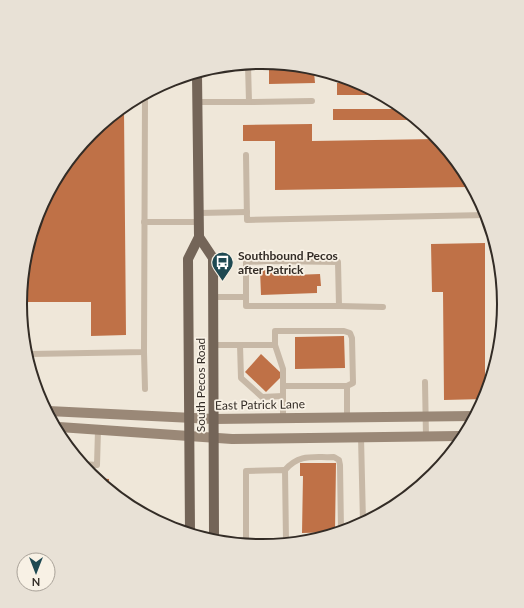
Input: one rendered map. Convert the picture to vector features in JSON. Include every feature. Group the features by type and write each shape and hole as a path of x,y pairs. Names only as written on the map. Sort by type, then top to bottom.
{"main road":[{"name":"South Pecos Road","path":"190,528 188,259 199,237 197,78"},
{"name":"South Pecos Road","path":"199,237 213,258 214,534"},
{"name":"East Patrick Lane","path":"53,411 214,419 469,416"},
{"path":"63,428 214,439 456,436"}],"lane":[{"path":"248,70 249,102"},
{"path":"145,100 145,389"},
{"path":"197,102 312,101"},
{"path":"246,155 247,220 479,215"},
{"path":"144,222 247,212"},
{"path":"339,306 338,262 246,262 246,306 383,307"},
{"path":"213,297 246,297"},
{"path":"283,386 347,386 353,383 350,333 344,331 275,331 275,345 283,369 283,386 283,418"},
{"path":"214,345 275,345"},
{"path":"240,345 241,378 262,397 283,396"},
{"path":"33,354 144,352"},
{"path":"425,382 426,437"},
{"path":"347,386 347,418"},
{"path":"90,464 97,465 98,430"},
{"path":"361,437 365,516"},
{"path":"286,537 285,470 293,461 299,458 334,458 339,460 341,526"},
{"path":"246,538 246,470 285,470"}],"building":[{"path":"269,69 293,71 314,75 315,83 269,84"},
{"path":"337,83 343,83 370,95 337,95"},
{"path":"333,109 393,109 408,120 333,120"},
{"path":"124,114 126,335 91,336 91,302 27,302 29,273 39,228 58,186 85,149 107,127"},
{"path":"312,124 312,141 429,139 439,149 467,187 275,190 275,141 243,141 243,125"},
{"path":"485,243 485,380 477,399 444,400 443,292 432,292 431,244"},
{"path":"260,270 293,270 293,275 320,274 321,286 317,286 317,293 261,295"},
{"path":"344,336 345,368 295,369 295,337"},
{"path":"261,354 283,375 266,392 245,372"},
{"path":"300,463 336,463 335,528 315,533 302,533 303,476 300,476"}],"place":[{"name":"Southbound Pecos after Patrick","path":"223,282"}]}
